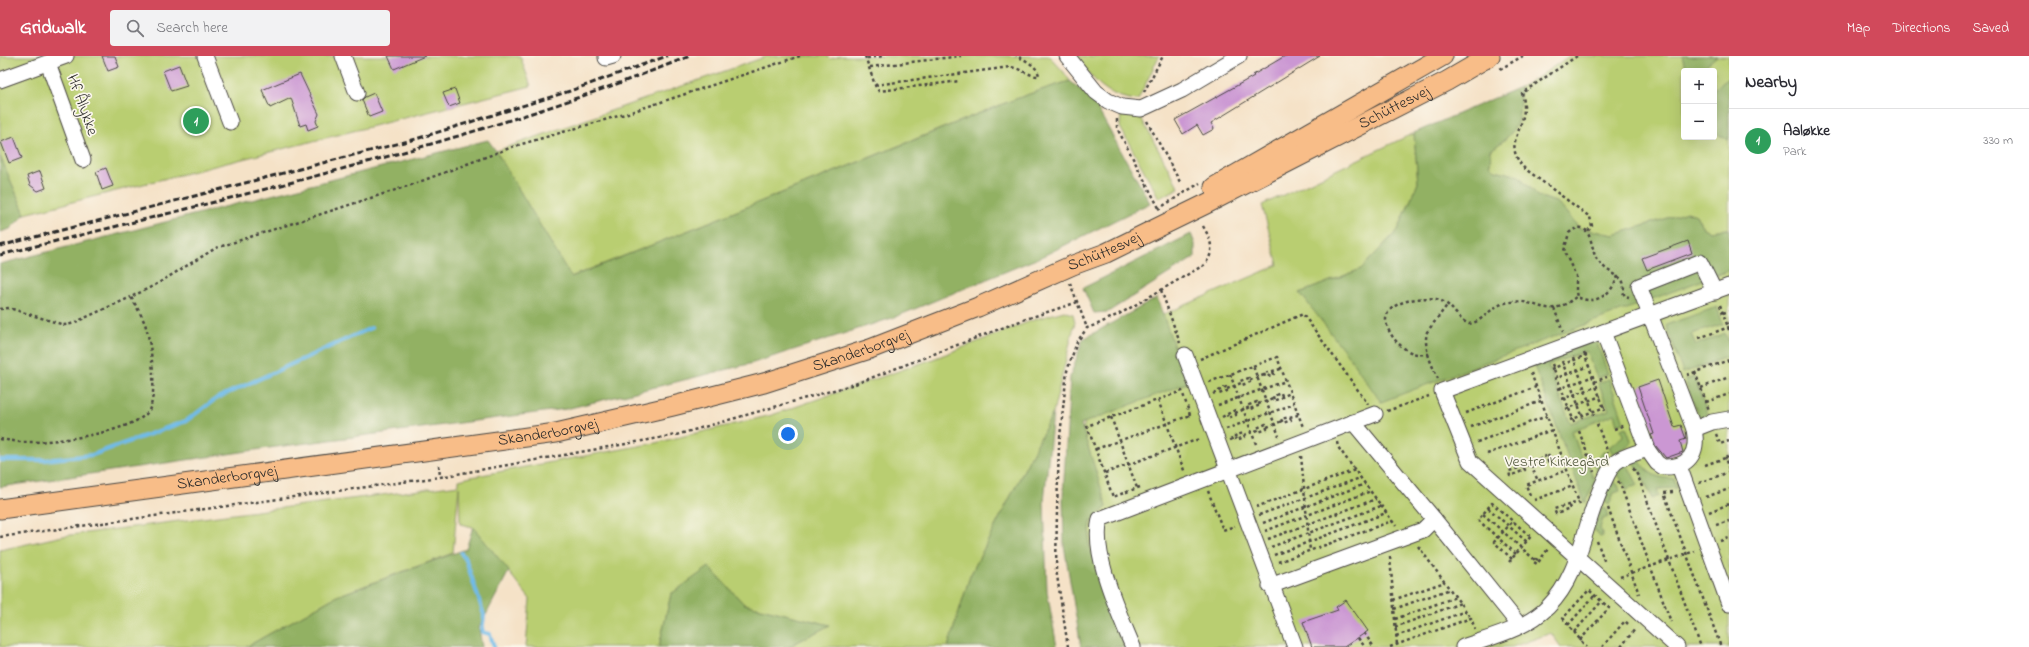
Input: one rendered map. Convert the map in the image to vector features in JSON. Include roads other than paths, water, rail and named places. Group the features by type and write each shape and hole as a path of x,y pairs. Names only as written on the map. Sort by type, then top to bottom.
{"main road":[{"name":"Schüttesvej","path":"1071,273 1100,248 1172,211 1443,56"},
{"name":"Schüttesvej","path":"1071,273 1106,253 1208,203 1440,84 1490,56"},
{"name":"Skanderborgvej","path":"0,509 556,433 764,383 870,349 1071,273"}],"street":[{"path":"0,80 66,56"},
{"path":"205,56 230,122"},
{"path":"343,56 357,93"},
{"path":"606,56 606,58 613,56"},
{"path":"1067,56 1096,92 1115,105 1140,109 1182,90 1239,56"},
{"name":"Hf Ålykke","path":"48,63 83,160"},
{"path":"1603,332 1647,449 1657,463 1663,467 1679,466 1692,455 1695,448 1696,439 1694,429 1651,315 1639,286 1700,262 1722,289 1651,315 1603,332 1526,360 1442,391 1470,461 1523,509 1536,531 1556,540 1577,559 1610,584 1673,644"},
{"path":"1185,356 1210,408 1227,470 1253,518 1266,562 1270,586 1295,647"},
{"path":"1133,647 1100,558 1097,528 1100,519 1187,478 1204,479 1227,470 1281,442 1298,436 1333,430 1382,412"},
{"path":"1694,429 1713,422 1729,419"},
{"path":"1353,422 1434,519 1520,626"},
{"path":"1463,647 1520,626 1547,608 1565,588 1577,559 1596,498 1613,468 1647,449"},
{"path":"1679,466 1729,604"},
{"path":"1270,586 1388,550 1406,543 1434,519"}],"waterway":[{"path":"0,460 44,460 92,455 186,421 217,398 371,328"},
{"path":"461,553 466,560 484,615 482,632 490,634 494,647"}],"railway":[{"path":"0,246 416,139 570,91 667,56"},
{"path":"0,255 262,190 435,143 606,88 690,56"}],"place":[{"name":"Aaløkke","path":"196,121"}],"park label":[{"name":"Vestre Kirkegård","path":"1557,462"}]}
